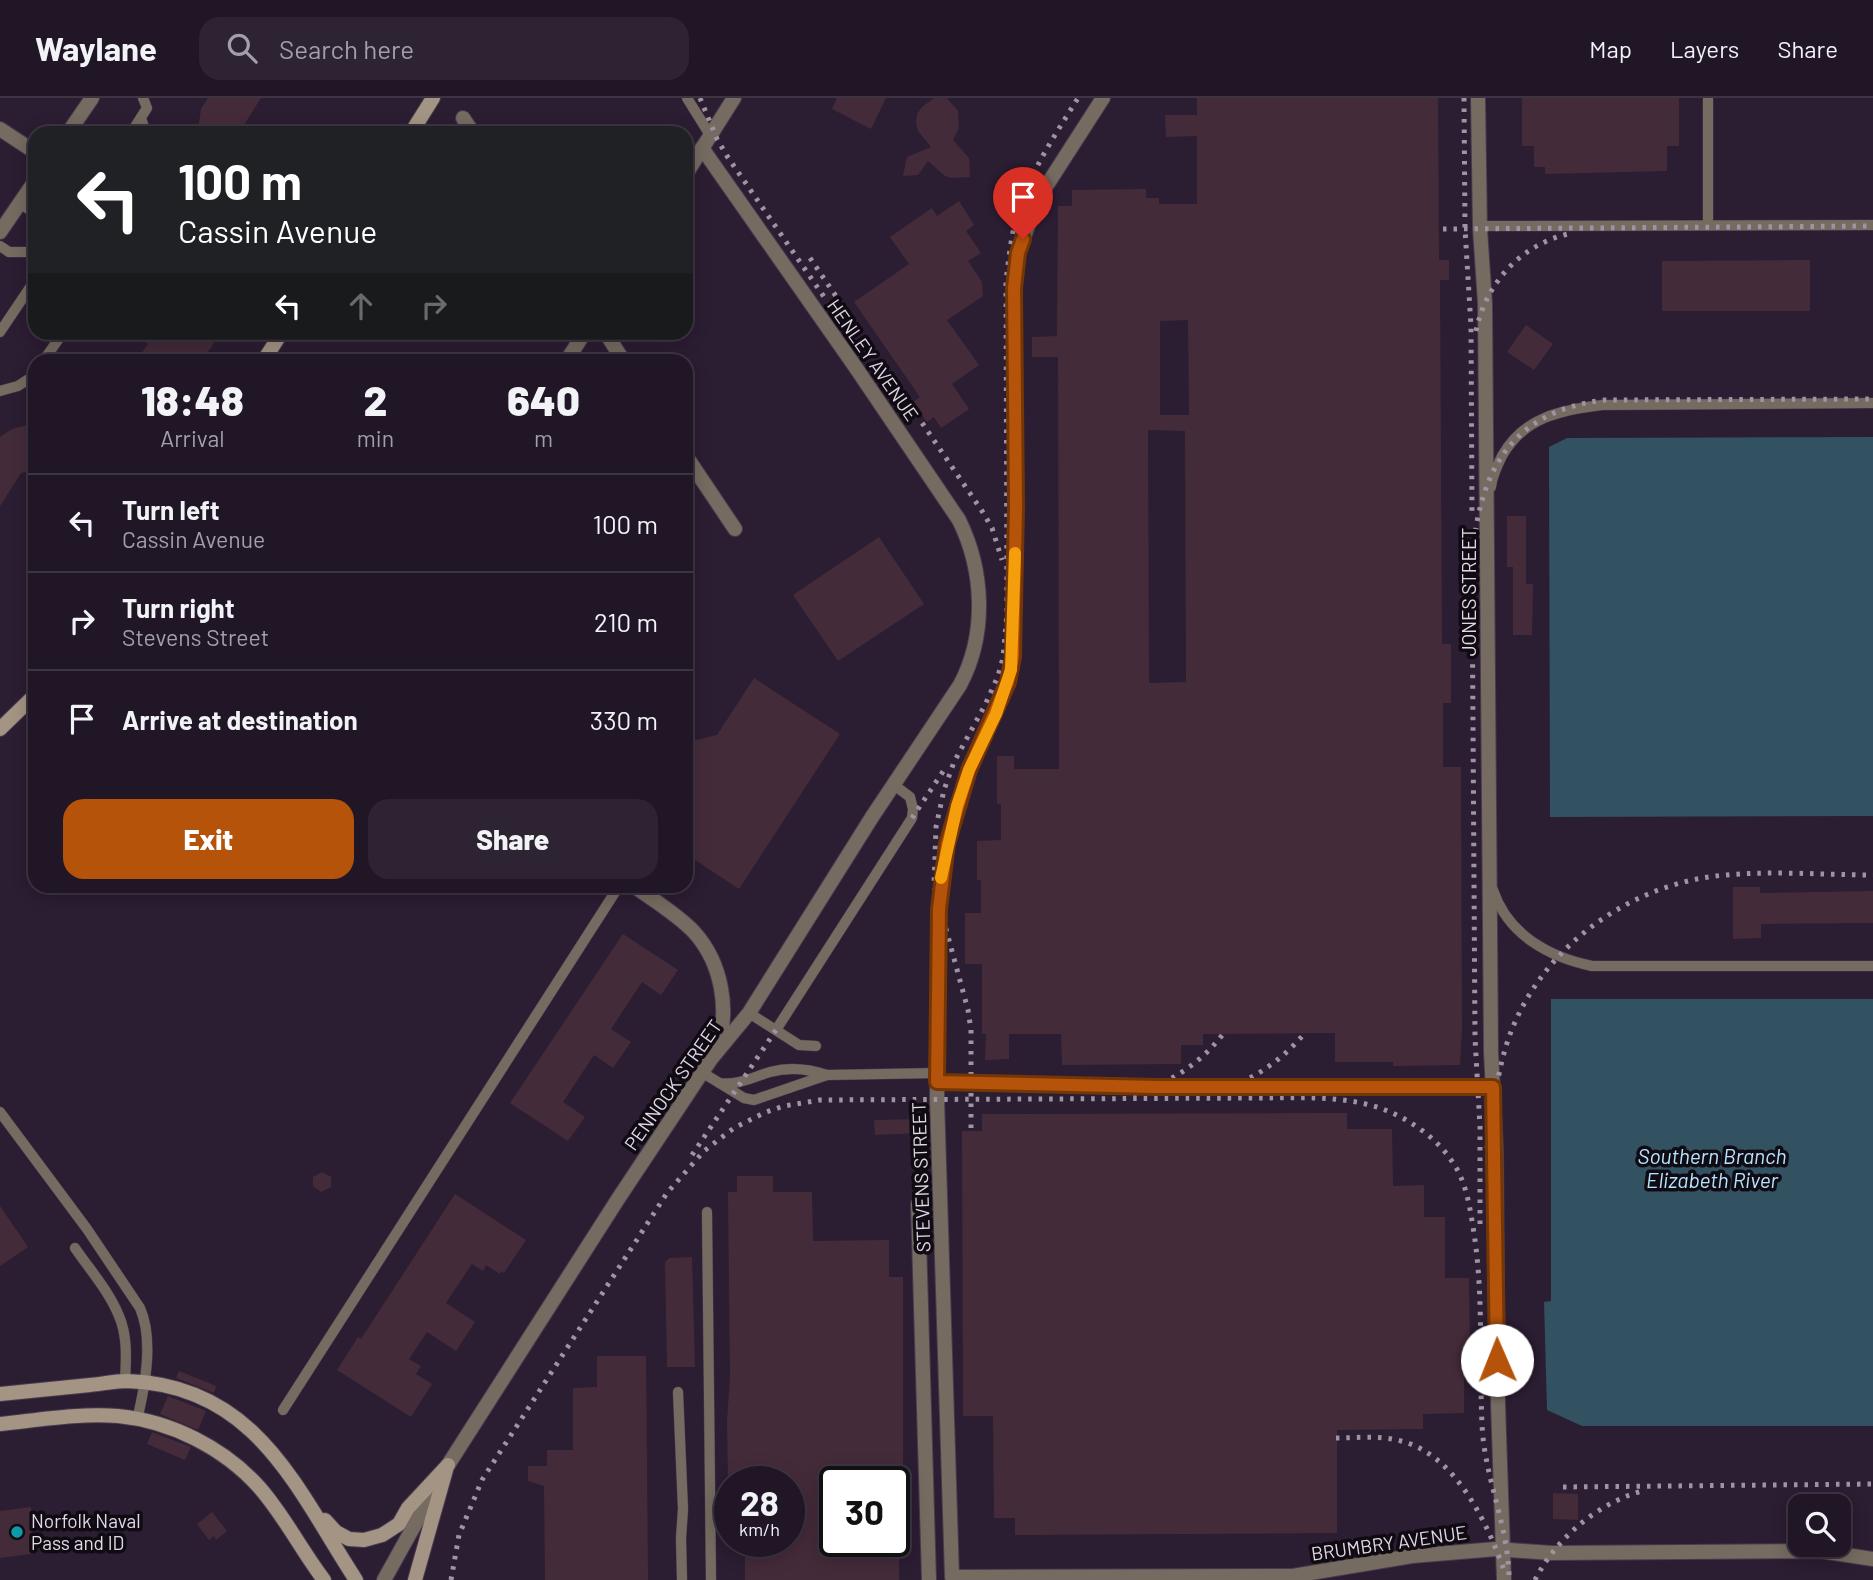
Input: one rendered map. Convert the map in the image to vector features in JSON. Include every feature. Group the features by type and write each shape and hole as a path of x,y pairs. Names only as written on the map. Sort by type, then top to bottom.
{"street":[{"path":"73,126 92,98"},
{"path":"693,163 734,98"},
{"name":"STEVENS STREET","path":"952,1578 937,1078 939,909 947,844 969,770 1008,682 1013,657 1016,507 1014,288 1018,253 1038,200 1103,98"},
{"name":"JONES STREET","path":"1478,98 1480,226 1485,303 1493,1087 1504,1580"},
{"path":"414,126 427,100"},
{"path":"463,118 468,126"},
{"path":"0,130 28,148"},
{"name":"HENLEY AVENUE","path":"702,148 854,365 958,520 966,537 976,575 979,609"},
{"path":"0,232 28,191"},
{"path":"693,466 735,529"},
{"name":"PENNOCK STREET","path":"384,1580 448,1465 618,1199 711,1059 749,1013 968,670 976,642 979,609"},
{"path":"0,729 28,702"},
{"path":"643,893 694,932 713,963 720,981 723,1009 721,1035 711,1059"},
{"path":"937,1078 1156,1087 1493,1087"},
{"name":"STEVENS STREET","path":"918,1204 929,1580"},
{"path":"0,1394 125,1381 183,1391 215,1404 241,1420 273,1451 309,1503 356,1580"},
{"path":"0,1424 120,1416 156,1423 197,1440 232,1461 261,1489 324,1580"},
{"path":"309,1503 342,1537 355,1540 373,1539 391,1531 408,1507 448,1465"},
{"path":"415,1580 448,1465"},
{"name":"BRUMBRY AVENUE","path":"952,1578 1310,1577 1412,1556 1503,1549 1552,1553 1821,1551 1873,1559"},
{"path":"305,1555 314,1580"}],"lane":[{"path":"136,126 147,108 143,98"},
{"path":"687,98 710,135"},
{"path":"1709,98 1709,225"},
{"path":"141,118 144,126"},
{"path":"20,203 28,209"},
{"path":"1480,226 1873,225"},
{"path":"0,246 9,251 28,252"},
{"path":"0,332 28,290"},
{"path":"0,391 18,386 28,380"},
{"path":"1488,519 1491,482 1505,450 1525,428 1556,412 1602,405 1873,403"},
{"path":"776,1030 912,818 910,797 894,785"},
{"path":"1490,876 1495,897 1516,928 1539,947 1577,963 1618,967 1873,966"},
{"path":"283,1409 615,893"},
{"path":"749,1013 799,1045 816,1046"},
{"path":"719,1083 733,1084 779,1070 810,1070 827,1075 937,1078"},
{"path":"703,1073 744,1098 754,1100 827,1075"},
{"path":"0,1112 136,1299 144,1317 146,1332 146,1383 137,1420"},
{"path":"707,1212 711,1580"},
{"path":"75,1248 103,1287 120,1318 125,1342 125,1381"},
{"path":"678,1392 683,1509 682,1580"}],"water":[{"path":"1873,437 1873,816 1550,817 1549,447 1567,438"},
{"name":"Southern Branch Elizabeth River","path":"1551,999 1873,999 1873,1426 1582,1426 1547,1410 1544,1302 1551,1301"}],"building":[{"path":"208,98 261,98 243,126 199,126 201,109"},
{"path":"837,98 886,98 871,129 832,109"},
{"path":"934,98 947,98 958,111 959,128 953,140 969,158 970,177 945,176 928,161 918,175 903,176 907,157 931,147 918,131 916,123 917,114 922,107"},
{"path":"1197,98 1438,98 1439,260 1449,260 1449,280 1440,280 1442,644 1451,644 1451,703 1443,703 1443,767 1461,767 1460,1065 1393,1066 1393,1062 1335,1062 1335,1033 1203,1034 1203,1045 1181,1045 1181,1064 1062,1065 1061,1034 1009,1034 1009,1059 985,1060 986,1034 982,1034 982,964 965,964 965,913 981,913 981,880 977,880 977,841 1001,840 1001,804 997,804 997,756 1014,756 1014,769 1059,769 1058,357 1032,357 1032,337 1057,336 1058,206 1072,206 1072,190 1146,189 1146,198 1159,198 1159,204 1197,204 1197,136 1166,137 1165,115 1197,115","holes":["1188,320 1189,415 1160,415 1160,321","1148,430 1185,431 1186,682 1149,683"]},
{"path":"1522,98 1679,98 1679,146 1667,146 1667,171 1545,174 1545,167 1534,167 1534,146 1522,146"},
{"path":"959,201 974,225 966,231 981,253 968,261 982,282 983,296 947,320 979,365 952,384 969,409 941,428 934,417 927,422 913,402 920,397 854,302 909,264 890,237 932,208 937,216"},
{"path":"1810,260 1810,311 1662,311 1662,261"},
{"path":"1526,325 1553,344 1534,370 1507,352"},
{"path":"142,340 209,340 214,343 206,354 141,354 148,344"},
{"path":"28,425 28,472 21,473 0,506 0,437 12,429"},
{"path":"1507,516 1526,516 1526,584 1533,584 1532,635 1513,635 1513,567 1507,567"},
{"path":"879,537 924,604 838,661 793,595"},
{"path":"754,678 840,734 739,889 693,859 693,738 696,740 717,735"},
{"path":"1733,887 1760,887 1760,893 1873,891 1873,923 1761,924 1761,938 1733,939"},
{"path":"623,934 678,970 661,995 642,982 611,1029 631,1042 613,1068 594,1055 563,1102 585,1117 568,1141 510,1103"},
{"path":"1347,1113 1347,1129 1392,1129 1393,1186 1424,1185 1424,1217 1445,1217 1445,1278 1469,1278 1470,1353 1464,1353 1464,1413 1423,1414 1423,1429 1337,1430 1337,1533 1015,1535 1015,1518 994,1518 993,1416 963,1416 962,1131 982,1131 982,1114"},
{"path":"922,1119 921,1133 875,1135 874,1120"},
{"path":"322,1172 331,1177 331,1187 321,1192 313,1186 313,1177"},
{"path":"737,1176 773,1176 773,1192 812,1192 813,1241 889,1240 889,1277 903,1277 903,1466 819,1466 819,1557 899,1557 899,1580 745,1580 745,1557 805,1557 805,1466 728,1466 730,1376 728,1192 737,1192"},
{"path":"455,1194 526,1240 504,1273 501,1271 500,1274 486,1265 483,1271 472,1264 446,1303 475,1322 456,1351 427,1332 409,1359 421,1366 416,1374 432,1384 411,1417 337,1370 358,1337 361,1339"},
{"path":"0,1206 28,1247 0,1266"},
{"path":"692,1257 695,1367 667,1367 665,1262 669,1258"},
{"path":"597,1356 646,1356 648,1580 545,1580 544,1486 528,1481 528,1466 547,1466 547,1450 573,1450 573,1388 597,1387"},
{"path":"179,1371 216,1386 214,1393 176,1378"},
{"path":"168,1396 206,1411 198,1430 160,1414"},
{"path":"152,1432 191,1447 185,1460 147,1444"},
{"path":"1553,1493 1578,1494 1578,1520 1553,1519"},
{"name":"Norfolk Naval Pass and ID","path":"31,1507 37,1553 0,1558 0,1511"},
{"path":"212,1512 227,1531 216,1540 214,1536 209,1540 197,1524"}],"railway":[{"path":"700,98 727,156 862,352"},
{"path":"971,1128 971,1030 934,885 936,827 944,790 954,762 985,705 1003,658 1007,613 1006,280 1013,231 1022,199 1036,169 1078,98"},
{"path":"1464,98 1465,229 1471,326 1472,516"},
{"path":"1443,229 1873,226"},
{"path":"1476,331 1488,296 1510,267 1538,245 1573,233"},
{"path":"810,258 982,511 992,528 1002,560"},
{"path":"1480,1224 1480,1127 1475,1038 1472,565 1481,503 1491,477 1504,453 1522,434 1544,418 1572,407 1605,400 1873,399"},
{"path":"912,818 946,767"},
{"path":"1487,1148 1500,1069 1520,1012 1537,983 1558,957 1582,934 1638,898 1702,878 1765,873 1873,875"},
{"path":"692,1155 776,1030"},
{"path":"1133,1094 1183,1071 1223,1034"},
{"path":"1211,1093 1262,1071 1304,1034"},
{"path":"451,1580 459,1535 482,1480 667,1193 704,1151 734,1128 784,1106 820,1100 1301,1098 1362,1103 1401,1117 1434,1140 1458,1171 1471,1213 1479,1276 1484,1444 1505,1540 1509,1580"},
{"path":"1336,1438 1393,1439 1421,1449 1438,1461 1454,1476 1479,1513 1505,1573"},
{"path":"1563,1487 1873,1484"},
{"path":"1535,1580 1555,1550 1581,1523 1612,1503 1646,1490"}],"slow traffic":[{"path":"941,878 947,844 969,770 996,714 1011,670 1015,553"}],"place":[{"name":"Norfolk Naval Pass and ID","path":"17,1532"}],"route":[{"path":"1023,239 1018,253 1014,288 1013,424 1016,507 1013,657 1008,682 996,714 969,770 947,844 939,909 937,1082 1156,1087 1493,1087 1497,1360"}]}
